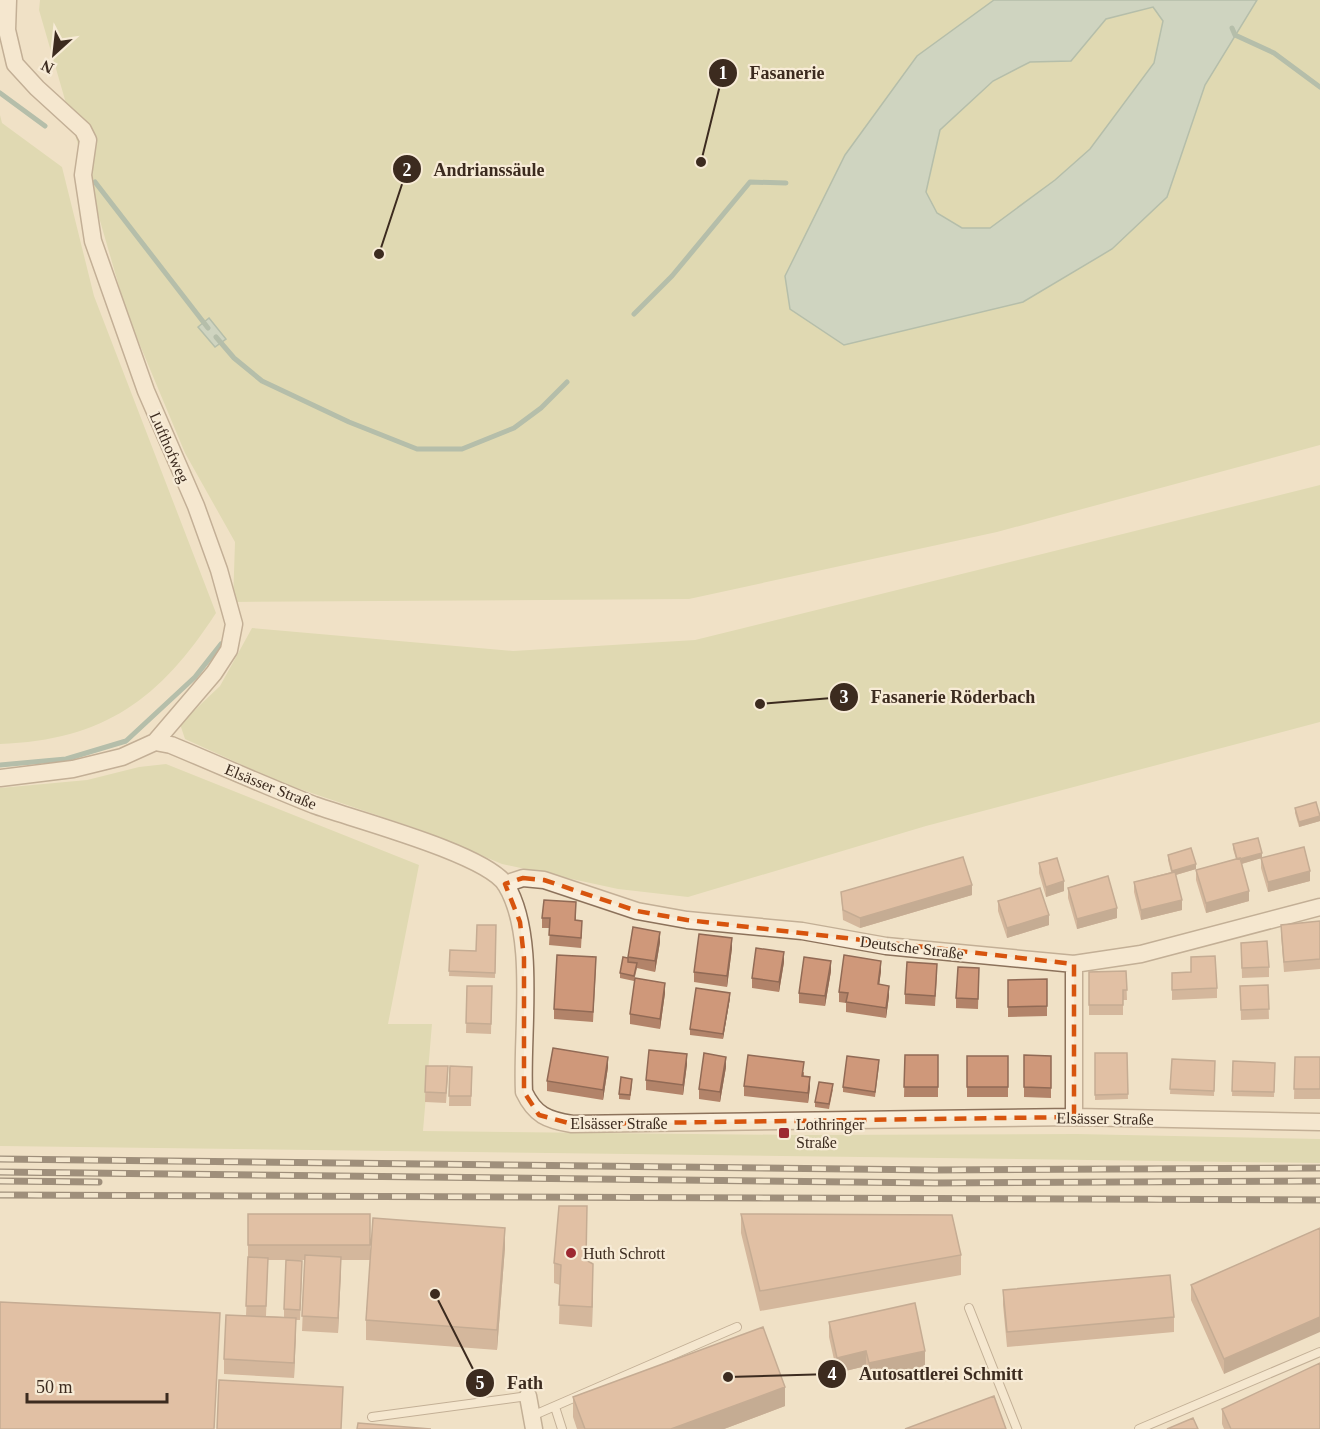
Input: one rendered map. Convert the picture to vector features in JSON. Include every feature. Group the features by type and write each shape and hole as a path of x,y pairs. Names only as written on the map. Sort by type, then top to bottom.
{"street":[{"name":"Lufthofweg","path":"0,778 73,769 122,757 155,742 214,673 229,650 234,624 219,570 196,506 146,392 93,240 83,175 88,140 83,130 37,88 15,64 7,30 8,0"},
{"name":"Elsässer Straße","path":"155,742 171,745 314,805 441,849 493,872 506,884 520,922 524,958 524,1092 531,1107 552,1121 596,1124 1074,1117 1320,1122"},
{"name":"Deutsche Straße","path":"506,884 523,878 544,880 637,911 687,920 802,931 886,946 1074,964 1141,954 1320,907"},
{"path":"1074,964 1074,1117"},
{"path":"528,1396 533,1422"}],"lane":[{"path":"969,1308 1017,1429"},
{"path":"533,1422 555,1407 737,1327"},
{"path":"1139,1429 1320,1352"},
{"path":"372,1417 528,1396"},
{"path":"555,1407 562,1429"}],"highlighted area":[{"path":"523,878 544,880 637,911 687,920 1074,964 1074,1117 572,1124 539,1115 524,1092 524,958 520,922 505,884"}],"green space":[{"path":"40,0 1320,0 1320,445 997,532 689,599 233,602 235,542 185,453 127,314 39,10"},
{"path":"0,115 2,123 62,167 94,296 216,613 173,669 151,691 126,709 100,723 70,734 37,741 0,744"},
{"path":"1320,485 1320,722 926,826 688,897 618,889 502,864 418,829 282,783 185,739 180,724 220,686 252,628 513,651 695,640"},
{"path":"166,764 419,865 388,1024 432,1024 423,1131 799,1135 1077,1134 1320,1139 1320,1163 0,1146 0,788 87,780 139,767"}],"water":[{"path":"994,0 1257,0 1205,85 1167,197 1112,249 1023,302 844,345 790,309 785,276 845,155 917,56","holes":["1153,7 1163,21 1154,63 1090,149 1055,180 990,228 962,228 937,213 926,192 940,130 993,81 1030,62 1071,61 1106,19"]},
{"path":"209,318 226,339 215,347 198,327"}],"building":[{"path":"1316,802 1320,816 1299,822 1295,808"},
{"path":"1258,838 1262,853 1237,859 1233,844"},
{"path":"1304,847 1310,871 1268,882 1261,858"},
{"path":"1191,848 1196,864 1172,871 1168,855"},
{"path":"963,857 972,885 860,918 843,910 841,892"},
{"path":"1057,858 1064,881 1046,887 1039,863"},
{"path":"1240,858 1249,891 1206,903 1196,870"},
{"path":"1175,872 1182,900 1141,910 1134,882"},
{"path":"1108,876 1117,908 1077,919 1068,888"},
{"path":"1040,888 1049,915 1007,928 998,901"},
{"path":"544,900 576,902 575,920 582,921 581,938 549,935 550,918 542,918"},
{"path":"1320,921 1320,959 1284,962 1281,925"},
{"path":"477,925 496,925 495,973 449,971 450,950 476,951"},
{"path":"633,927 660,932 655,961 628,957"},
{"path":"699,934 732,938 727,976 694,972"},
{"path":"1267,941 1269,967 1242,968 1241,943"},
{"path":"756,948 784,952 779,982 752,978"},
{"path":"557,955 596,957 593,1012 554,1009"},
{"path":"844,955 881,961 878,984 889,986 886,1008 846,1002 848,993 839,992"},
{"path":"1215,956 1217,988 1172,990 1172,973 1191,972 1191,957"},
{"path":"623,957 628,958 628,962 637,963 634,976 620,973"},
{"path":"804,957 831,961 825,996 799,993"},
{"path":"907,962 937,964 935,996 905,994"},
{"path":"958,967 979,968 978,999 956,998"},
{"path":"1126,971 1127,990 1123,990 1123,1005 1089,1005 1089,972"},
{"path":"635,978 665,983 660,1019 630,1014"},
{"path":"1047,979 1047,1006 1008,1007 1008,980"},
{"path":"1268,985 1269,1009 1241,1010 1240,986"},
{"path":"467,986 492,986 491,1024 466,1023"},
{"path":"696,988 730,993 723,1034 690,1029"},
{"path":"553,1048 608,1057 603,1090 547,1081"},
{"path":"649,1050 687,1054 683,1085 646,1080"},
{"path":"704,1053 726,1057 720,1092 699,1089"},
{"path":"1095,1053 1127,1053 1128,1094 1095,1095"},
{"path":"748,1055 804,1062 802,1076 810,1077 808,1093 744,1086"},
{"path":"905,1055 938,1055 938,1087 904,1087"},
{"path":"1024,1055 1051,1056 1051,1088 1024,1087"},
{"path":"847,1056 879,1060 875,1092 843,1087"},
{"path":"967,1056 1008,1056 1008,1087 967,1087"},
{"path":"1295,1057 1320,1057 1320,1089 1294,1089"},
{"path":"1172,1059 1215,1061 1214,1091 1170,1089"},
{"path":"1233,1061 1275,1063 1274,1092 1232,1091"},
{"path":"426,1066 448,1066 446,1093 425,1092"},
{"path":"450,1066 472,1067 471,1096 449,1096"},
{"path":"621,1077 632,1079 630,1095 619,1094"},
{"path":"819,1082 833,1084 829,1104 815,1102"},
{"name":"Huth Schrott","path":"559,1206 587,1206 586,1260 593,1264 592,1307 559,1305 561,1265 554,1263"},
{"path":"248,1214 370,1214 370,1245 248,1245"},
{"path":"741,1214 952,1215 961,1255 760,1291"},
{"path":"373,1218 505,1228 497,1330 366,1320"},
{"path":"1320,1228 1320,1317 1224,1359 1191,1285"},
{"path":"305,1255 341,1257 338,1318 302,1316"},
{"path":"248,1257 268,1258 266,1306 246,1306"},
{"path":"286,1260 302,1261 300,1310 284,1309"},
{"path":"1170,1275 1174,1317 1007,1332 1003,1290"},
{"path":"0,1302 220,1313 214,1429 0,1429"},
{"path":"915,1303 925,1351 869,1363 866,1351 837,1358 829,1322"},
{"path":"226,1315 296,1318 294,1363 224,1359"},
{"path":"763,1327 785,1387 671,1429 585,1429 573,1397"},
{"path":"1320,1363 1320,1429 1231,1429 1222,1409"},
{"path":"219,1380 343,1387 341,1429 217,1429"},
{"path":"994,1396 1006,1429 905,1429"},
{"path":"1193,1418 1198,1429 1167,1429"},
{"path":"358,1423 431,1429 357,1429"}],"waterway":[{"path":"1232,28 1235,35 1274,53 1320,87"},
{"path":"0,93 45,126"},
{"path":"95,182 208,328"},
{"path":"634,314 672,276 750,182 786,183"},
{"path":"216,337 234,358 262,381 349,422 417,449 462,449 514,428 541,408 567,382"},
{"path":"0,765 66,759 126,741 195,677 221,644"}],"railway":[{"path":"0,1159 935,1170 1320,1168"},
{"path":"0,1172 935,1183 1320,1181"},
{"path":"0,1181 99,1182"},
{"path":"0,1195 1320,1200"}],"place":[{"name":"Fasanerie","path":"701,162"},
{"name":"Andrianssäule","path":"379,254"},
{"name":"Fasanerie Röderbach","path":"760,704"},
{"name":"Lothringer Straße","path":"784,1133"},
{"name":"Huth Schrott","path":"571,1253"},
{"name":"Fath","path":"435,1294"},
{"name":"Autosattlerei Schmitt","path":"728,1377"}]}
